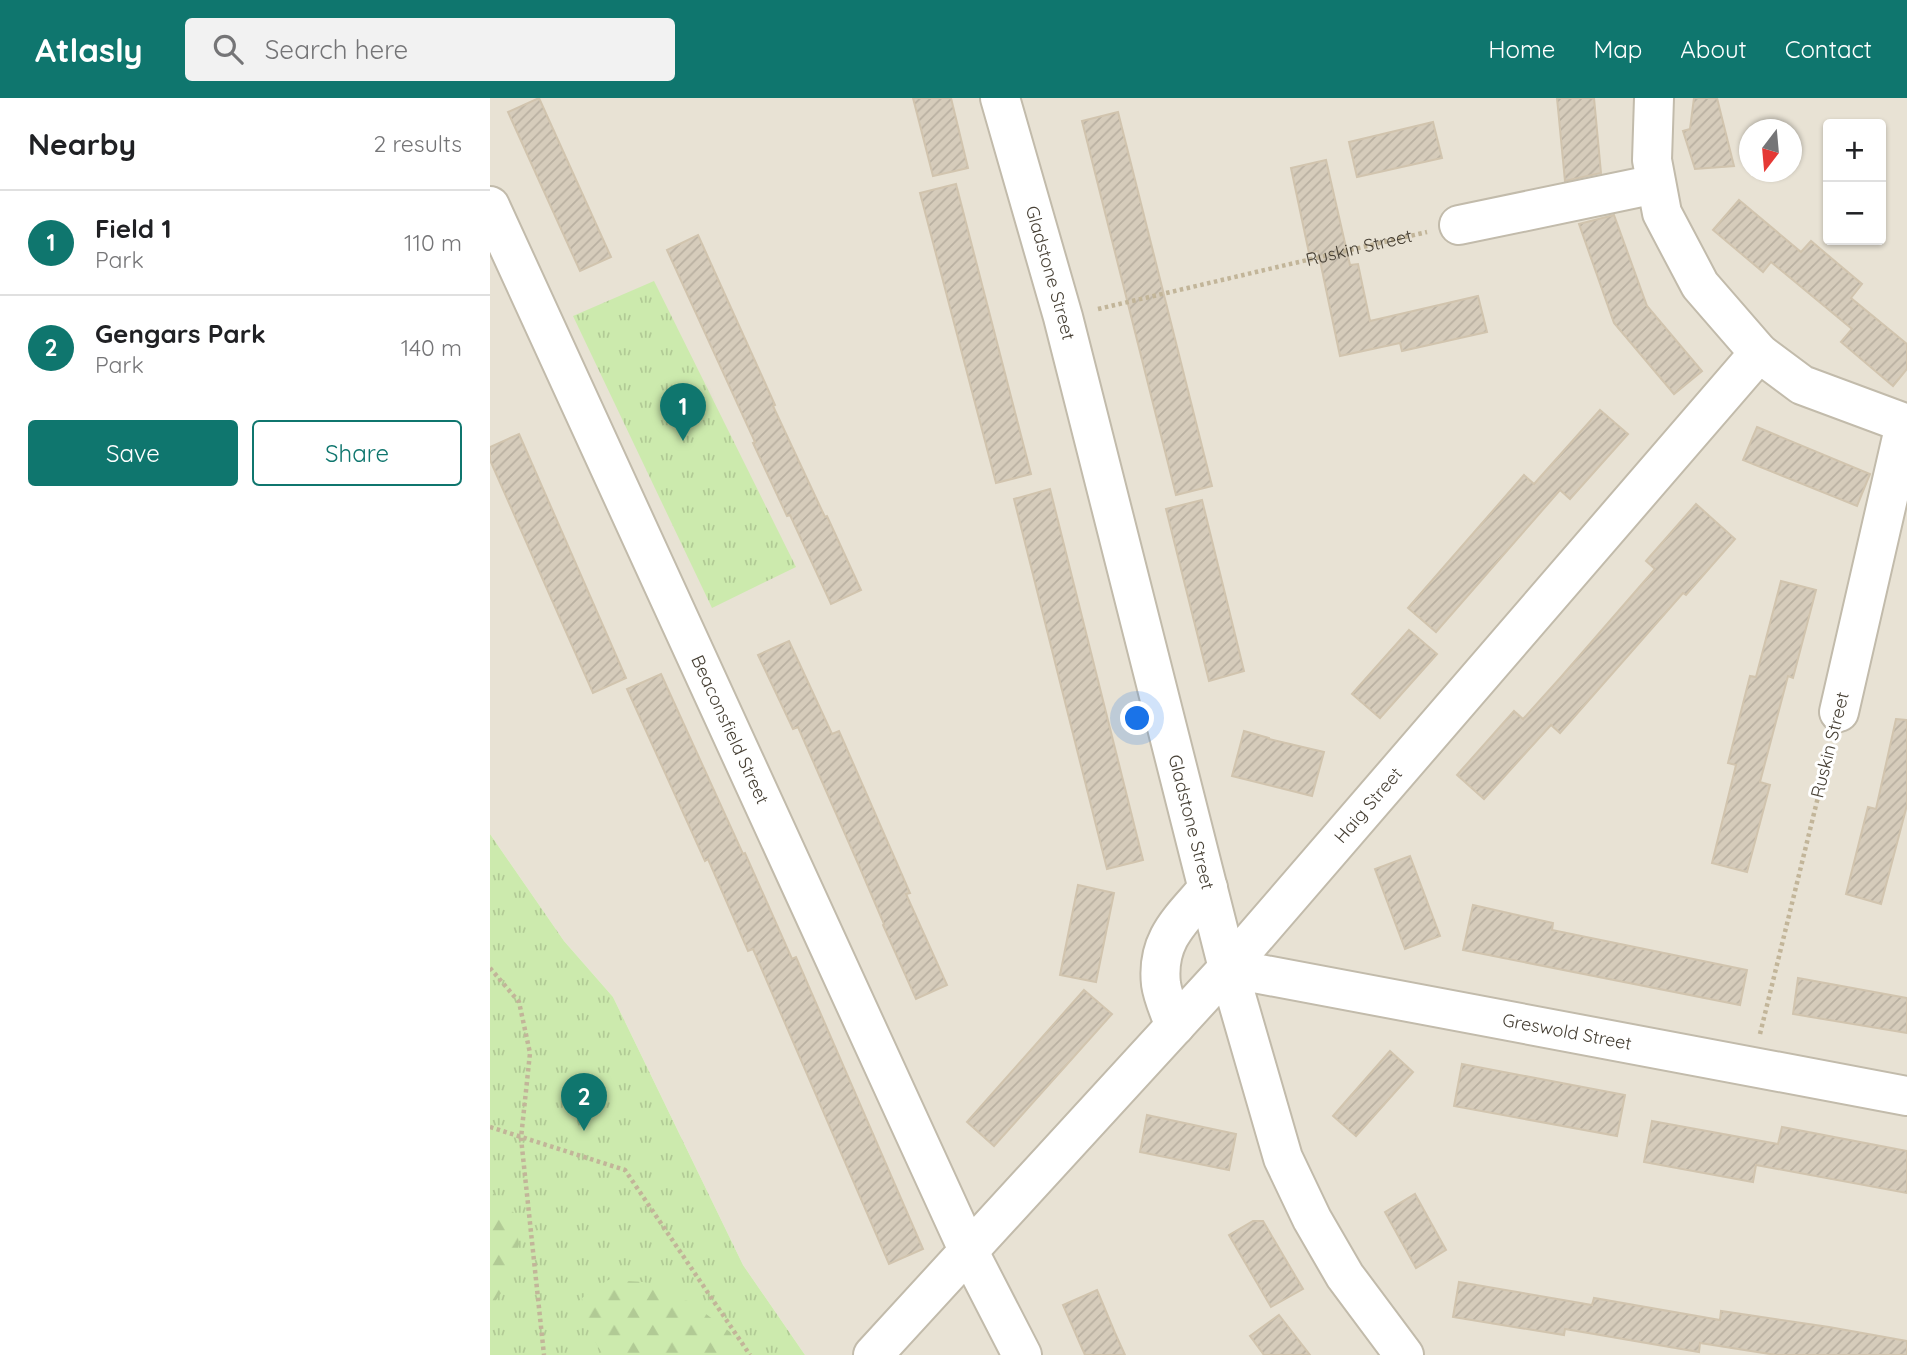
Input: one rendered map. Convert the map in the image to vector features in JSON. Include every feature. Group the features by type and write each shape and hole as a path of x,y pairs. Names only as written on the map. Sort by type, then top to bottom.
{"street":[{"name":"Gladstone Street","path":"1000,98 1063,317 1228,968 1283,1158 1312,1219 1345,1276 1404,1355"},
{"name":"Ruskin Street","path":"1654,98 1652,160 1662,213 1700,285 1759,354 1802,385 1906,424 1839,712"},
{"path":"1459,225 1656,184"},
{"name":"Beaconsfield Street","path":"490,206 969,1252"},
{"name":"Haig Street","path":"873,1355 1228,968 1759,354"},
{"path":"1175,1026 1161,986 1161,957 1170,933 1208,888"},
{"name":"Greswold Street","path":"1228,968 1907,1096"},
{"path":"969,1252 1022,1355"}],"path":[{"name":"Ruskin Street","path":"1063,317 1459,225"},
{"name":"Ruskin Street","path":"1752,1066 1839,712"},
{"path":"490,968 519,1002 530,1053 522,1138 544,1355"},
{"path":"490,1127 625,1170 750,1355"}],"shaded area":[{"path":"490,98 1907,98 1907,1355 805,1355 743,1265 613,997 564,941 490,834"}],"green space":[{"path":"654,281 796,567 712,608 573,316"},
{"path":"490,834 564,941 613,997 743,1265 805,1355 490,1355"},
{"path":"490,1190 514,1213 519,1244 510,1280 490,1309"},
{"path":"608,1280 644,1282 690,1302 730,1332 742,1355 603,1355 586,1326 582,1298"}],"building":[{"path":"539,98 611,257 580,271 508,112"},
{"path":"913,98 951,98 968,168 933,176"},
{"path":"1557,98 1594,98 1601,173 1565,181"},
{"path":"1694,98 1717,98 1734,166 1695,169 1683,131 1690,129"},
{"path":"1118,112 1212,486 1176,495 1082,121"},
{"path":"1433,122 1442,158 1357,177 1349,142"},
{"path":"1326,160 1350,265 1358,264 1370,321 1478,296 1487,332 1402,351 1400,343 1340,356 1318,251 1309,253 1291,168"},
{"path":"956,184 1031,474 996,483 920,193"},
{"path":"1739,200 1801,252 1811,241 1862,284 1851,298 1907,344 1907,369 1893,386 1841,342 1852,329 1771,262 1763,272 1713,230"},
{"path":"1614,215 1647,306 1702,371 1674,394 1614,323 1579,224"},
{"path":"698,235 775,405 773,406 861,590 831,604 753,443 755,442 667,250"},
{"path":"1600,410 1628,434 1570,499 1560,490 1436,632 1408,608 1524,475 1534,484"},
{"path":"1757,427 1870,474 1857,506 1743,460"},
{"path":"519,434 626,678 593,693 490,460 490,447"},
{"path":"1050,489 1143,860 1107,869 1014,499"},
{"path":"1202,500 1244,671 1209,681 1166,509"},
{"path":"1696,504 1735,539 1686,595 1683,593 1560,733 1551,725 1484,799 1457,775 1514,711 1523,719 1561,677 1655,569 1646,561"},
{"path":"1781,581 1816,590 1793,678 1788,676 1760,782 1770,785 1747,872 1712,863 1736,765 1728,763 1750,676 1756,677"},
{"path":"1409,630 1437,654 1380,718 1352,694"},
{"path":"789,641 832,734 839,731 910,893 906,894 947,985 916,999 798,727 793,729 758,655"},
{"path":"661,674 792,959 796,957 923,1249 889,1264 753,949 748,951 708,859 705,861 627,689"},
{"path":"1896,719 1907,720 1907,805 1881,904 1846,894 1868,807 1876,809"},
{"path":"1244,731 1324,752 1312,796 1232,776"},
{"path":"1410,856 1440,936 1405,949 1375,869"},
{"path":"1078,885 1114,893 1096,982 1060,975"},
{"path":"1473,905 1553,923 1552,930 1747,970 1740,1005 1463,950"},
{"path":"1798,978 1907,998 1907,1033 1793,1014"},
{"path":"1084,990 1112,1014 994,1146 967,1122"},
{"path":"1390,1051 1413,1072 1356,1136 1333,1116"},
{"path":"1462,1064 1625,1095 1617,1136 1454,1106"},
{"path":"1147,1115 1236,1134 1229,1170 1140,1152"},
{"path":"1652,1121 1778,1144 1782,1127 1907,1151 1907,1193 1756,1165 1753,1182 1644,1162"},
{"path":"1415,1194 1446,1250 1416,1268 1385,1212"},
{"path":"1253,1221 1263,1221 1303,1289 1271,1307 1229,1235"},
{"path":"1459,1282 1592,1305 1594,1298 1720,1320 1721,1311 1829,1327 1907,1341 1907,1355 1776,1355 1700,1343 1699,1352 1565,1329 1564,1335 1508,1326 1453,1317"},
{"path":"1097,1290 1125,1355 1085,1355 1063,1305"},
{"path":"1279,1315 1310,1355 1264,1355 1250,1336"}],"place":[{"name":"Field 1","path":"683,441"},
{"name":"Gengars Park","path":"584,1131"}]}
